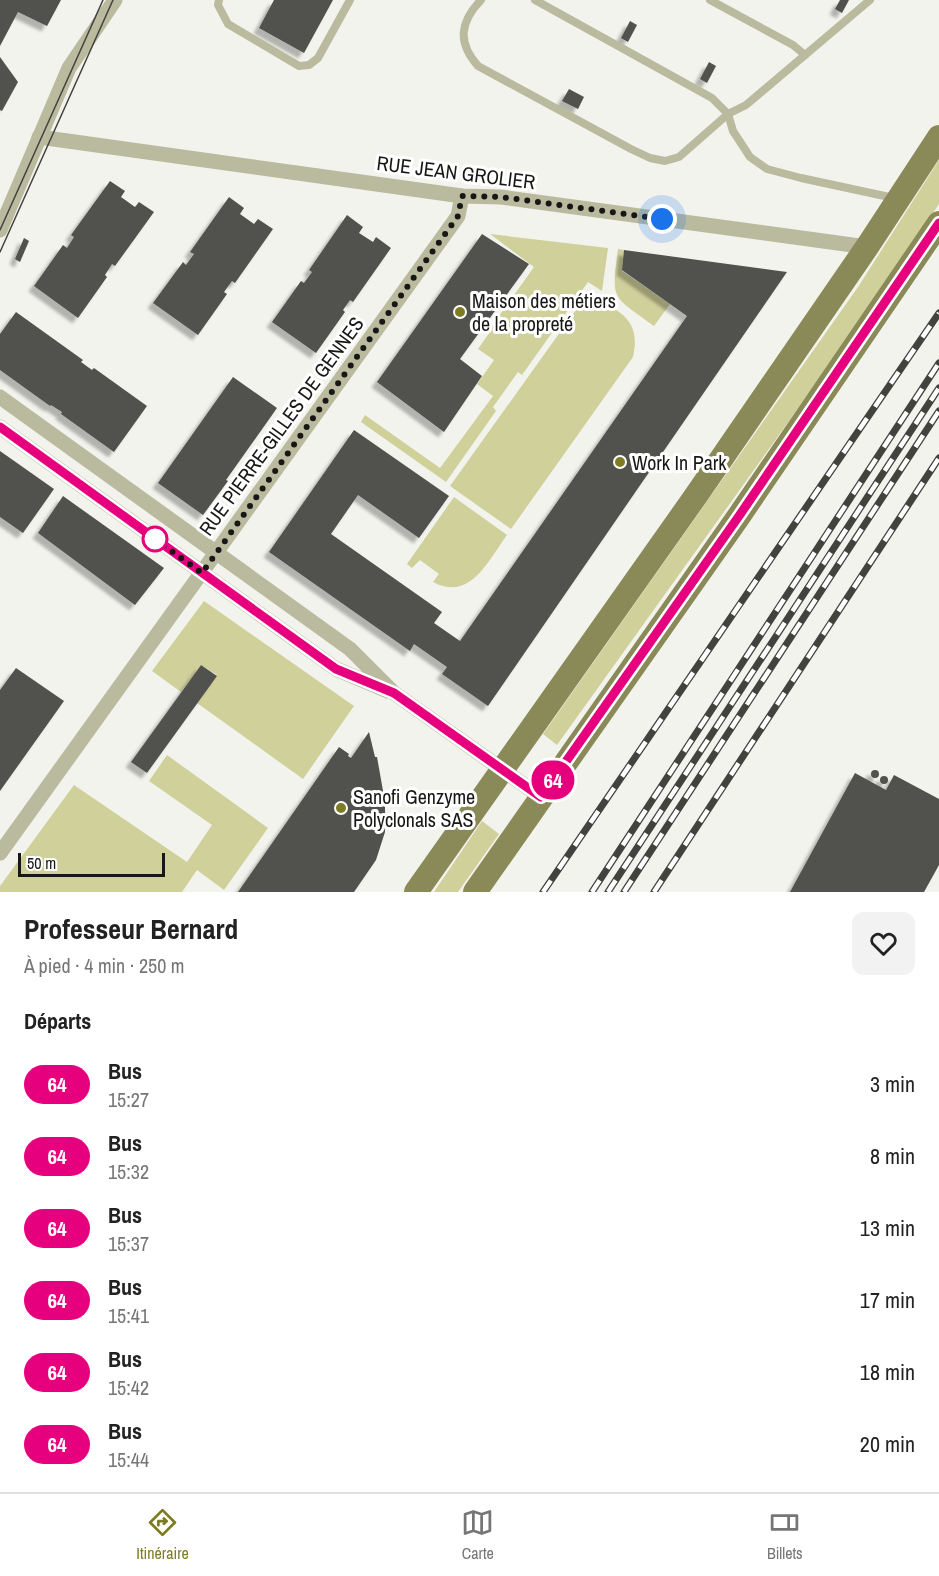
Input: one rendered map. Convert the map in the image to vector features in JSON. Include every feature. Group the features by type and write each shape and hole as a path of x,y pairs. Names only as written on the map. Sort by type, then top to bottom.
{"main road":[{"path":"416,892 695,497 867,247 939,137"},
{"path":"475,892 746,506 939,223"}],"street":[{"path":"0,230 69,68 115,0"},
{"name":"RUE JEAN GROLIER","path":"39,137 462,196 501,197 867,247"},
{"name":"RUE PIERRE-GILLES DE GENNES","path":"0,853 458,216 462,196"},
{"path":"0,396 350,649 394,693 541,797"},
{"path":"0,427 336,669 394,693"}],"lane":[{"path":"219,0 218,5 228,24 299,66 309,65 318,58 350,0"},
{"path":"481,0 464,24 463,40 469,56 478,66 631,149 650,158 665,161 678,157 728,114 746,105 870,0"},
{"path":"535,0 712,98 728,114 733,131 750,157 767,169 898,199"},
{"path":"710,0 793,45 805,55"}],"green space":[{"path":"939,160 939,204 789,421 557,745 543,734 858,287"},
{"path":"490,234 608,248 602,291 588,282 522,375 518,372 493,407 496,411 446,482 361,422 365,415 440,468 493,396 477,384 494,360 478,349 534,267"},
{"path":"618,249 624,250 622,271 670,304 654,326 622,302 618,296 615,279"},
{"path":"588,293 617,311 630,324 635,344 633,357 511,529 450,486"},
{"path":"454,497 507,535 477,576 458,587 446,587 433,582 439,574 420,560 412,568 407,564"},
{"path":"204,601 354,706 303,779 197,703 217,675 201,665 181,692 152,671"},
{"path":"167,755 268,828 224,890 197,870 182,892 0,892 0,886 74,785 187,862 212,825 149,781"},
{"path":"482,821 499,834 458,892 434,892"}],"building":[{"path":"0,0 61,0 47,26 18,12 0,46"},
{"path":"274,0 333,0 304,53 259,28"},
{"path":"840,0 849,0 842,13 835,9"},
{"path":"630,21 637,25 628,42 621,38"},
{"path":"0,57 18,82 2,111 0,110"},
{"path":"709,62 716,66 707,83 700,79"},
{"path":"569,89 584,97 578,109 562,101"},
{"path":"110,181 125,191 121,197 135,207 139,202 154,212 115,266 112,264 105,275 107,277 78,318 34,286 63,245 67,248 74,237 71,235"},
{"path":"229,197 244,208 240,214 254,224 258,219 273,229 235,283 232,281 224,292 227,294 198,335 153,303 183,262 186,265 194,254 190,252"},
{"path":"347,215 363,227 359,233 373,242 376,237 391,248 353,302 350,300 343,310 345,312 316,353 272,322 301,281 304,283 312,272 309,270"},
{"name":"Maison des métiers de la propreté","path":"482,234 529,264 460,359 482,376 444,432 377,382"},
{"path":"24,238 29,241 20,262 15,259"},
{"name":"Work In Park","path":"624,250 787,272 488,706 442,674 447,667 414,644 410,651 269,552 354,430 449,496 419,538 358,495 331,534 442,612 434,623 460,641 687,316 622,270"},
{"path":"16,312 83,360 81,362 92,370 94,368 147,406 114,452 61,414 62,412 0,370 0,334"},
{"path":"233,377 277,408 203,515 158,483"},
{"path":"0,451 54,489 23,533 0,517"},
{"path":"63,496 164,568 135,605 38,533"},
{"path":"201,665 217,676 147,773 131,762"},
{"path":"16,668 64,701 0,791 0,690"},
{"name":"Sanofi Genzyme Polyclonals SAS","path":"369,732 375,757 377,757 385,802 385,832 376,860 354,892 238,892 339,747 351,758"},
{"path":"875,770 879,774 875,778 871,774"},
{"path":"855,773 886,790 894,775 939,799 939,865 924,892 790,892"},
{"path":"884,776 888,780 884,784 880,780"}],"tram line":[{"path":"0,230 103,0"},
{"path":"0,252 113,0"}],"railway":[{"path":"543,892 939,313"},
{"path":"592,892 939,363"},
{"path":"608,892 939,388"},
{"path":"624,892 939,411"},
{"path":"654,892 939,458"}],"bus line":[{"name":"64","path":"0,427 336,669 394,693 541,797 739,516 939,223"}],"place":[{"name":"Maison des métiers de la propreté","path":"460,312"},
{"name":"Work In Park","path":"620,462"},
{"name":"Sanofi Genzyme Polyclonals SAS","path":"341,808"}],"route":[{"path":"155,539 202,573 458,216 462,196 501,197 662,219"}]}
